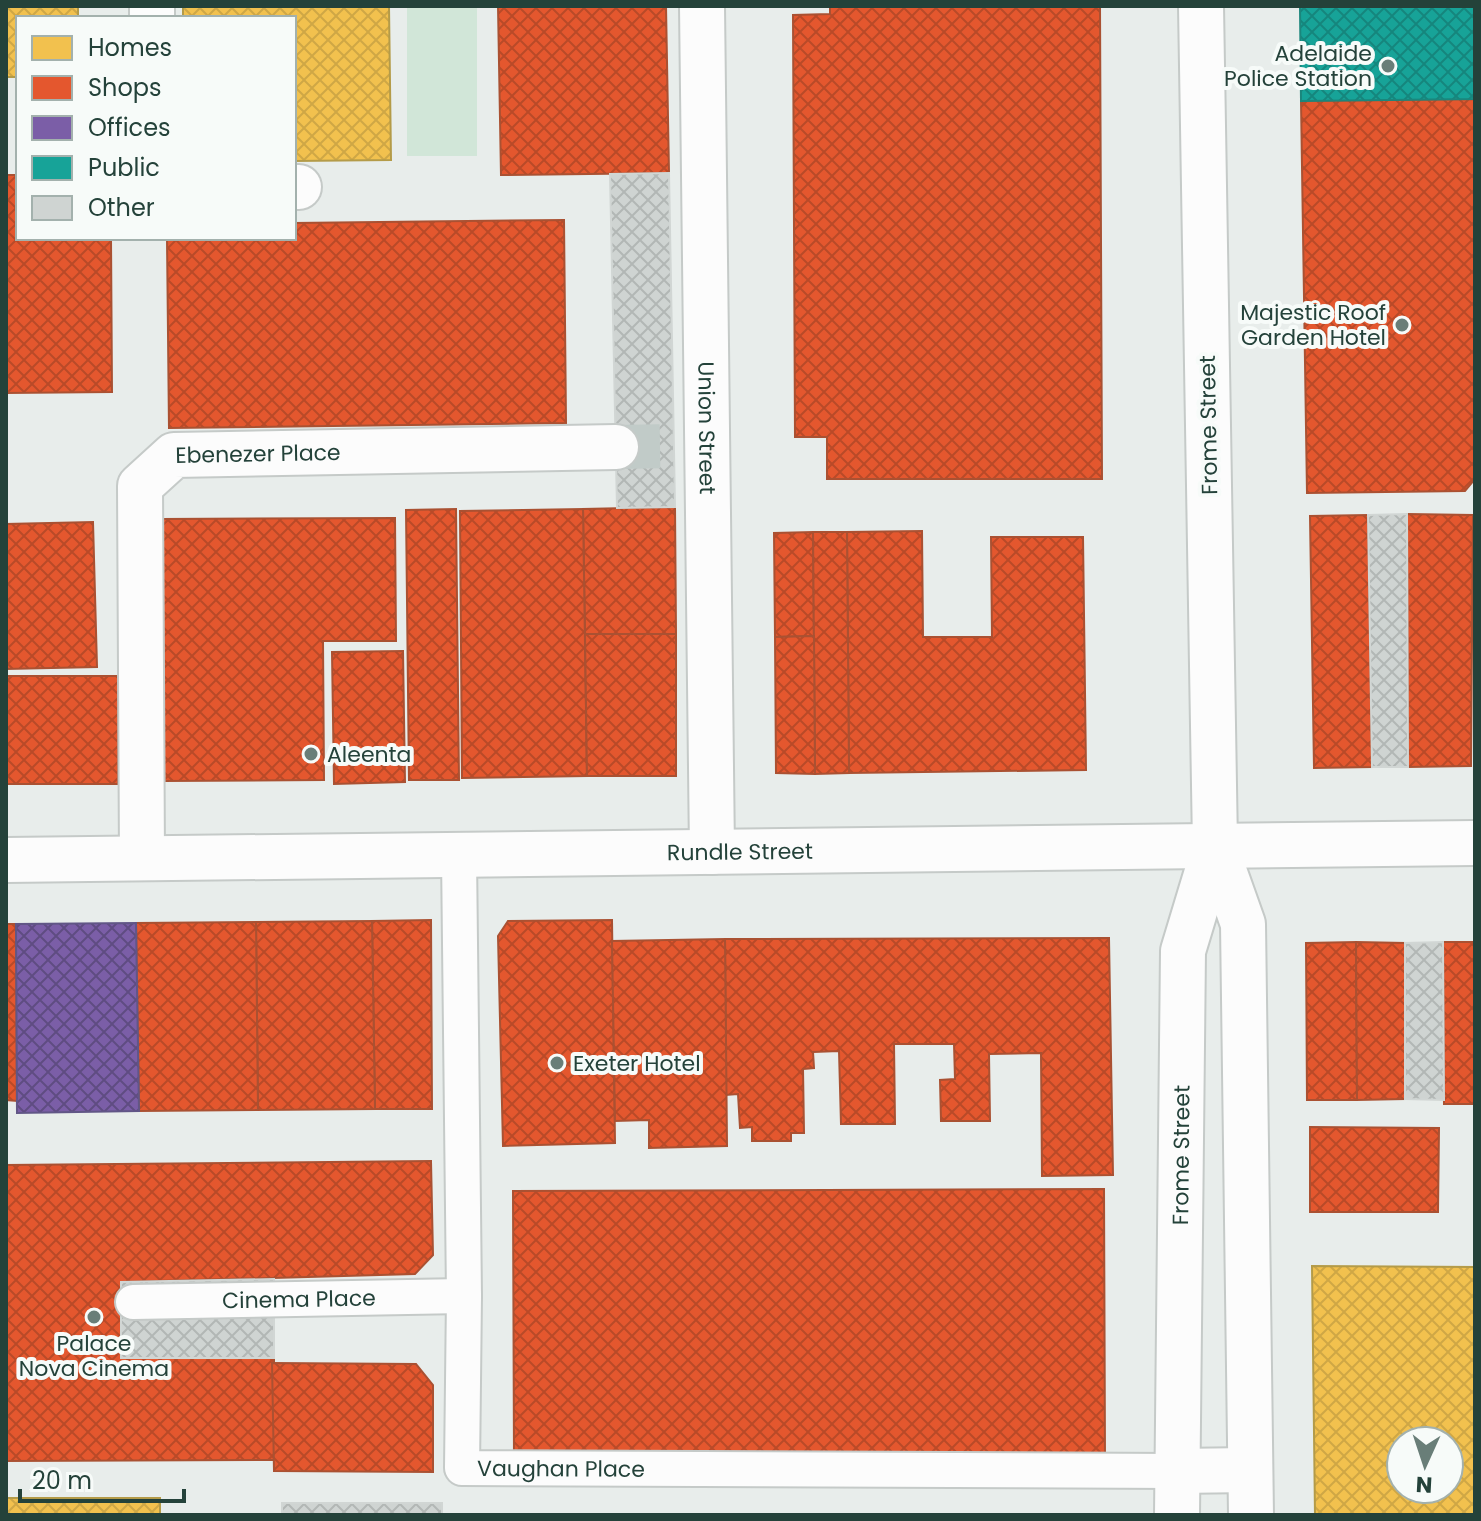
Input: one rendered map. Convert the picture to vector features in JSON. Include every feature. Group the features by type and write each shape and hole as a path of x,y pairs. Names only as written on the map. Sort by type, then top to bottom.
{"street":[{"name":"Union Street","path":"702,6 695,446 712,852"},
{"name":"Frome Street","path":"1177,1515 1183,951 1215,845 1201,6"},
{"name":"Ebenezer Place","path":"142,858 140,486 174,455 616,447"},
{"name":"Rundle Street","path":"6,860 1475,843"},
{"name":"Frome Street","path":"1215,845 1243,924 1251,1515"},
{"name":"Vaughan Place","path":"459,855 464,1296 462,1468 1177,1471"},
{"name":"Cinema Place","path":"133,1302 464,1296"},
{"path":"1177,1471 1250,1470"}],"green space":[{"path":"407,6 477,6 477,156 407,156"}],"building: Homes":[{"path":"6,6 78,6 78,16 16,16 16,77 6,77"},
{"path":"183,6 389,6 391,160 296,161 296,16 183,16"},
{"path":"1312,1266 1475,1267 1475,1515 1315,1515"},
{"path":"6,1498 160,1498 160,1515 6,1515"}],"building: Shops":[{"path":"498,6 666,6 669,173 501,175"},
{"path":"830,6 1100,6 1102,479 827,479 827,437 795,437 793,15 830,14"},
{"path":"1475,99 1475,479 1465,491 1307,493 1301,101"},
{"path":"6,175 16,175 16,240 111,240 112,392 6,393"},
{"path":"564,220 566,423 169,428 167,240 296,240 296,223"},
{"path":"675,507 676,634 585,634 583,509"},
{"path":"456,509 459,780 409,780 406,510"},
{"path":"583,509 587,776 462,778 460,511"},
{"path":"1407,514 1473,515 1471,766 1408,767"},
{"path":"1368,515 1372,767 1314,768 1310,516"},
{"path":"395,518 396,641 323,641 324,780 163,781 162,519"},
{"path":"93,522 97,667 6,669 6,524"},
{"path":"922,531 923,637 992,637 991,537 1083,537 1086,770 849,773 847,532"},
{"path":"813,532 814,636 775,637 774,533"},
{"path":"813,532 847,532 849,773 815,774"},
{"path":"585,634 676,634 676,776 587,776"},
{"path":"814,636 815,774 776,773 775,637"},
{"path":"403,651 405,782 334,784 332,652"},
{"path":"6,676 118,676 118,784 6,784"},
{"path":"431,920 432,1109 375,1109 372,921"},
{"name":"Exeter Hotel","path":"612,920 615,1143 503,1146 498,936 508,921"},
{"path":"372,921 375,1109 258,1110 256,922"},
{"path":"256,922 258,1110 139,1111 136,923"},
{"path":"6,924 16,924 17,1101 6,1100"},
{"path":"1109,938 1113,1175 1042,1176 1041,1053 989,1054 990,1121 941,1121 940,1080 955,1079 954,1044 894,1044 895,1124 841,1124 839,1051 813,1052 814,1068 803,1069 804,1133 791,1133 791,1141 752,1141 752,1127 740,1128 738,1094 726,1095 725,939"},
{"path":"725,939 727,1146 649,1148 649,1120 615,1121 612,941"},
{"path":"1356,942 1357,1100 1307,1100 1306,943"},
{"path":"1356,942 1405,943 1405,1099 1357,1100"},
{"path":"1443,942 1475,942 1475,1104 1444,1104"},
{"path":"1310,1127 1439,1128 1438,1212 1310,1212"},
{"path":"431,1161 433,1255 415,1274 121,1282 121,1358 274,1358 274,1460 6,1461 6,1165"},
{"path":"1104,1189 1105,1457 514,1459 513,1191"},
{"path":"272,1363 416,1364 433,1385 433,1472 274,1471"}],"building: Offices":[{"path":"136,923 139,1111 17,1113 16,924"}],"building: Public":[{"name":"Adelaide Police Station","path":"1300,6 1475,6 1475,99 1301,101"}],"building: Other":[{"path":"669,173 675,507 617,508 610,174"},
{"path":"1407,514 1408,767 1372,767 1368,515"},
{"path":"1443,942 1444,1100 1405,1099 1405,943"},
{"path":"274,1279 274,1358 121,1358 121,1282"},
{"path":"282,1503 442,1503 442,1515 282,1515"}],"tunnel":[{"path":"616,447 682,446"}],"place":[{"name":"Adelaide Police Station","path":"1388,66"},
{"name":"Majestic Roof Garden Hotel","path":"1402,325"},
{"name":"Aleenta","path":"311,754"},
{"name":"Exeter Hotel","path":"557,1063"},
{"name":"Palace Nova Cinema","path":"94,1317"}]}
